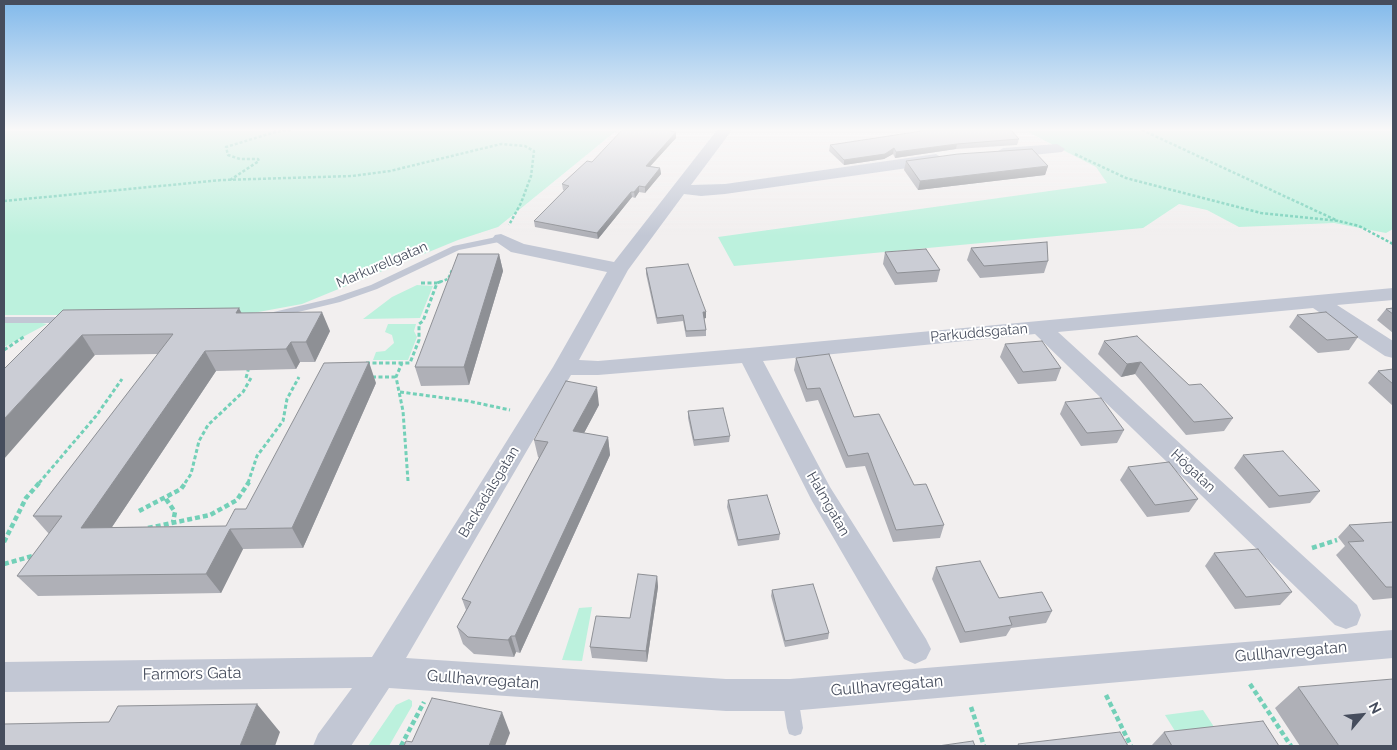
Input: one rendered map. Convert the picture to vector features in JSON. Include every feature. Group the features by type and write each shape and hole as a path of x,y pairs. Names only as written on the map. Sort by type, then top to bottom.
{"street":[{"name":"Backadalsgatan","path":"330,746 356,712 381,672 564,368 619,269 698,165"},
{"path":"680,189 701,191 725,189 893,165"},
{"path":"501,239 518,248 619,269"},
{"name":"Parkuddsgatan","path":"564,368 598,368 749,355 1393,294"},
{"path":"1318,302 1393,351"},
{"name":"Högatan","path":"1041,328 1346,615"},
{"name":"Halmgatan","path":"749,355 821,494 915,648"},
{"name":"Gullhavregatan","path":"381,672 726,695 790,695 961,678 1095,670 1393,644"},
{"name":"Farmors Gata","path":"4,676 381,672"},
{"name":"Backadalsgatan","path":"341,746 356,712"}],"lane":[{"name":"Markurellgatan","path":"260,318 336,300 374,286 456,248 501,239"},
{"path":"4,320 82,319"},
{"path":"790,695 795,728"}],"path":[{"path":"230,180 253,165"},
{"path":"4,200 230,180 352,176 390,171 413,165"},
{"path":"501,239 521,204 531,176 532,165"},
{"path":"1100,165 1126,178 1202,196 1224,205 1272,215 1338,221 1359,226 1393,244"},
{"path":"1216,165 1276,193 1294,199 1338,221"},
{"path":"417,280 421,283 437,284 448,279 454,266"},
{"path":"363,363 410,363 418,340 419,324 423,320 437,284"},
{"path":"139,511 166,499 181,489 191,474 198,441 208,425 243,392 248,378 250,361"},
{"path":"402,363 396,377 400,392 408,481"},
{"path":"143,530 210,515 237,500 250,480 257,456 284,421 287,399 299,377"},
{"path":"366,377 396,377"},
{"path":"4,542 26,498 96,416 122,379"},
{"path":"400,392 468,401 534,416"},
{"path":"166,499 175,512 173,522"},
{"path":"1304,550 1337,540"},
{"path":"4,564 38,554"},
{"path":"1232,657 1291,746"},
{"path":"1095,670 1131,746"},
{"path":"401,746 425,700 434,677"},
{"path":"961,678 984,746"}],"green space":[{"path":"4,165 574,165 498,227 458,240 302,304 242,315 4,315"},
{"path":"1092,165 1393,165 1393,229 1386,233 1334,223 1239,227 1207,210 1179,204 1143,228 734,266 718,237 1107,183 1096,167"},
{"path":"417,285 433,286 420,318 363,319 392,297"},
{"path":"4,323 42,323 47,324 4,347"},
{"path":"388,324 416,324 414,331 417,337 408,360 373,360 376,352 385,351 394,343 392,335 385,332"},
{"path":"592,607 582,661 562,660 579,608"},
{"path":"409,699 412,701 412,706 389,746 368,746 396,705"},
{"path":"1203,710 1218,733 1180,739 1165,715"}],"building":[{"path":"583,165 647,165 660,168 645,187 639,186 634,192 631,192 597,233 534,221 569,186 562,184"},
{"path":"909,165 1048,166 920,181"},
{"path":"1047,242 1048,261 984,266 971,248"},
{"path":"926,249 940,270 897,273 885,252"},
{"path":"458,254 499,254 464,367 415,367"},
{"path":"688,264 706,312 703,312 706,330 686,331 683,315 657,318 646,268"},
{"path":"239,308 236,313 322,312 306,342 291,342 286,349 205,351 81,528 226,526 235,509 246,509 324,363 369,362 292,528 230,529 206,574 17,576 62,516 33,516 173,334 82,335 4,419 4,369 63,310"},
{"path":"1393,308 1393,314 1386,309"},
{"path":"1326,312 1358,337 1327,340 1297,315"},
{"path":"1137,336 1189,385 1201,384 1233,418 1194,422 1141,362 1127,364 1104,341"},
{"path":"1042,341 1061,368 1023,372 1005,344"},
{"path":"829,354 854,417 879,414 914,485 926,484 944,525 896,530 868,453 848,456 820,388 807,389 796,358"},
{"path":"1393,369 1393,384 1378,371"},
{"path":"566,381 597,387 573,431 608,437 515,636 511,636 508,640 468,637 457,627 471,602 462,599 548,442 534,440"},
{"path":"1101,398 1124,430 1087,433 1065,402"},
{"path":"723,408 730,436 694,440 688,411"},
{"path":"1283,451 1320,491 1279,496 1243,455"},
{"path":"1169,462 1198,499 1155,505 1128,467"},
{"path":"767,495 780,534 738,540 728,500"},
{"path":"1393,522 1393,587 1386,587 1348,542 1364,541 1349,525"},
{"path":"1258,549 1292,592 1246,597 1214,553"},
{"path":"980,561 999,598 1042,592 1052,611 1009,617 1012,625 965,632 936,567"},
{"path":"638,574 657,576 646,651 590,647 596,616 630,618"},
{"path":"813,584 829,633 785,641 772,590"},
{"path":"1393,679 1393,746 1339,746 1298,687"},
{"path":"432,698 502,712 489,746 404,746 406,741 412,742"},
{"path":"257,704 240,746 4,746 4,724 109,722 118,706"},
{"path":"1263,721 1279,746 1172,746 1164,732"},
{"path":"1120,732 1128,746 1019,746 1018,744"},
{"path":"973,741 975,746 938,746"}]}
